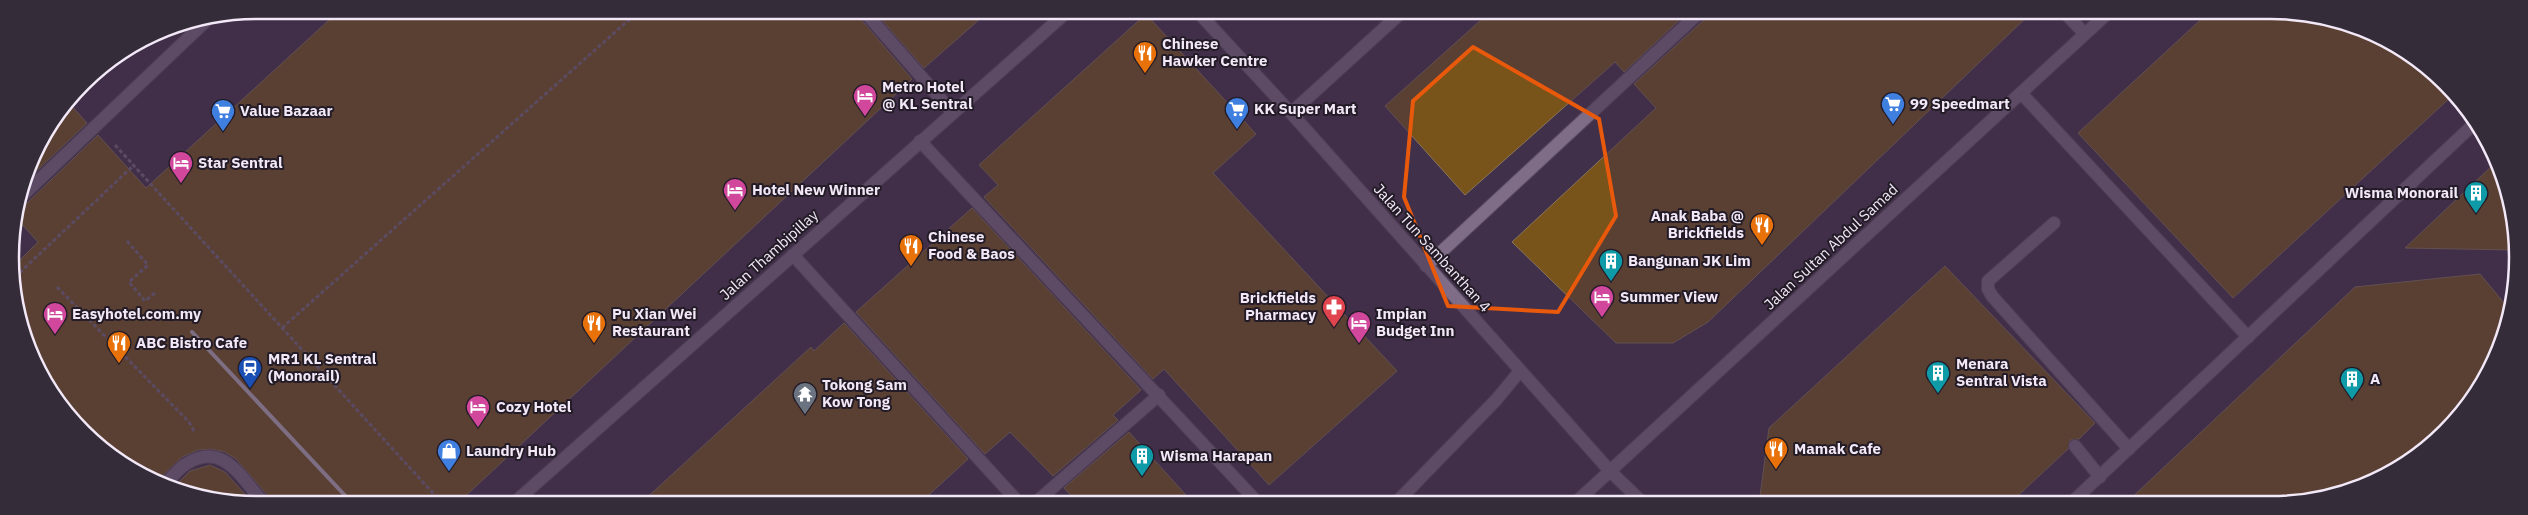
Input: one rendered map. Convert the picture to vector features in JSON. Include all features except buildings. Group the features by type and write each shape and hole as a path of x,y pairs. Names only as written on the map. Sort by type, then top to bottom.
{"street":[{"path":"871,19 953,113"},
{"name":"Jalan Thambipillay","path":"522,496 1059,19"},
{"name":"Jalan Tun Sambanthan 4","path":"1204,19 1291,113 1610,471 1636,496"},
{"path":"1291,113 1394,19"},
{"path":"1426,266 1693,19"},
{"path":"2071,19 2084,33"},
{"name":"Jalan Sultan Abdul Samad","path":"1583,496 2101,19"},
{"path":"29,190 201,26"},
{"path":"2021,93 2248,337"},
{"path":"2079,496 2470,127"},
{"path":"920,141 1252,496"},
{"path":"2054,223 1988,281 1988,289 1992,296 2129,449"},
{"path":"793,255 1013,496"},
{"path":"1403,496 1496,400 1520,371"},
{"path":"1043,496 1159,395"},
{"path":"2075,446 2100,477"},
{"path":"170,479 186,464 209,455 224,459 258,496"}],"path":[{"path":"282,328 630,19"},
{"path":"97,124 133,166 436,496"},
{"path":"19,273 133,166"},
{"path":"127,241 148,265 129,282 145,301 155,293"},
{"path":"57,287 189,422 209,455"}],"highlighted area":[{"path":"1473,47 1599,119 1616,216 1558,312 1448,306 1404,197 1413,101"}],"railway":[{"path":"192,332 345,496"}],"place":[{"name":"Chinese Hawker Centre","path":"1145,74"},
{"name":"Metro Hotel @ KL Sentral","path":"865,117"},
{"name":"99 Speedmart","path":"1893,125"},
{"name":"KK Super Mart","path":"1237,130"},
{"name":"Value Bazaar","path":"223,132"},
{"name":"Star Sentral","path":"181,184"},
{"name":"Hotel New Winner","path":"735,211"},
{"name":"Wisma Monorail","path":"2476,214"},
{"name":"Anak Baba @ Brickfields","path":"1762,246"},
{"name":"Chinese Food & Baos","path":"911,267"},
{"name":"Bangunan JK Lim","path":"1611,282"},
{"name":"Summer View","path":"1602,318"},
{"name":"Brickfields Pharmacy","path":"1334,328"},
{"name":"Easyhotel.com.my","path":"55,335"},
{"name":"Pu Xian Wei Restaurant","path":"594,344"},
{"name":"Impian Budget Inn","path":"1359,344"},
{"name":"ABC Bistro Cafe","path":"119,364"},
{"name":"MR1 KL Sentral (Monorail)","path":"250,389"},
{"name":"Menara Sentral Vista","path":"1938,394"},
{"name":"A","path":"2352,400"},
{"name":"Tokong Sam Kow Tong","path":"805,415"},
{"name":"Cozy Hotel","path":"478,428"},
{"name":"Mamak Cafe","path":"1776,470"},
{"name":"Laundry Hub","path":"449,472"},
{"name":"Wisma Harapan","path":"1142,477"}]}
